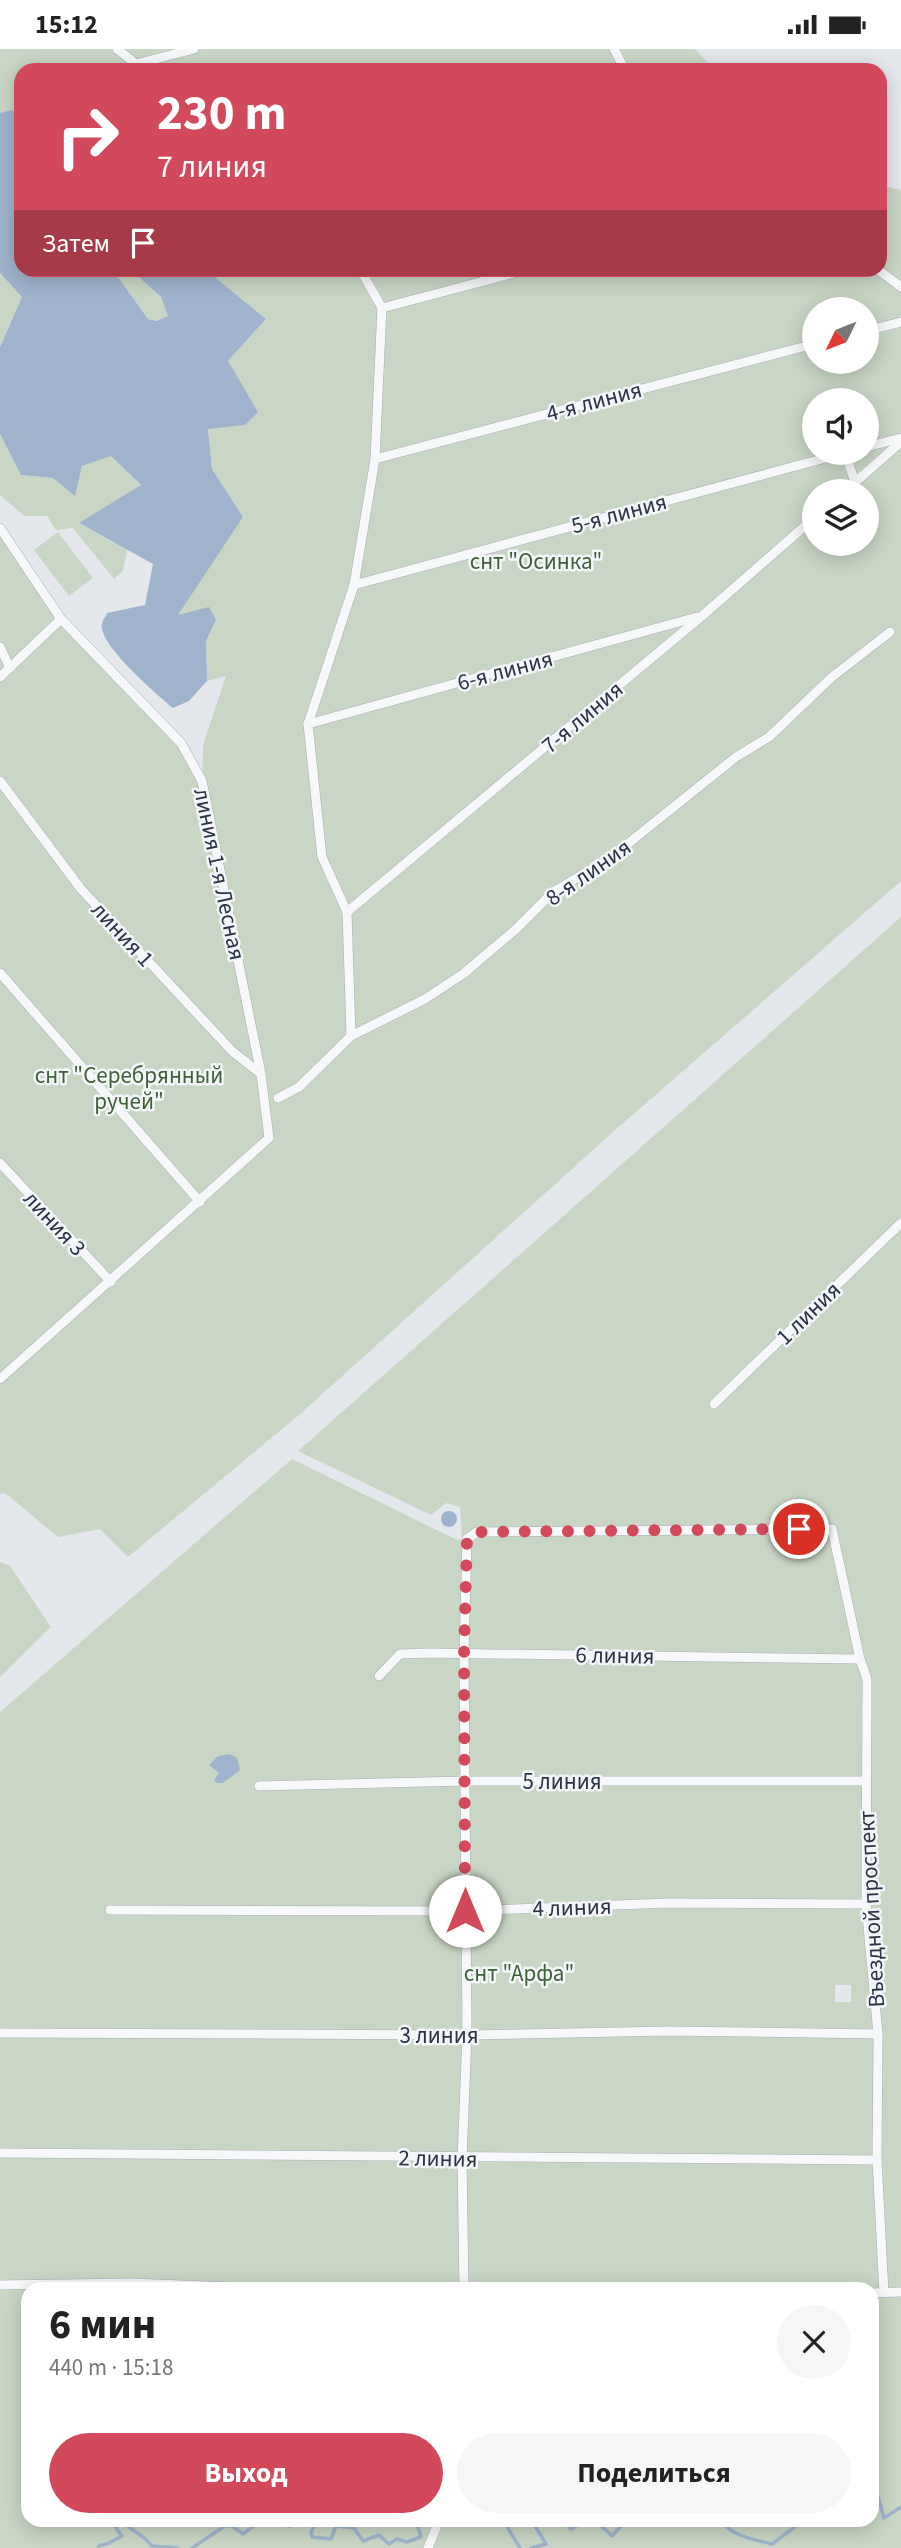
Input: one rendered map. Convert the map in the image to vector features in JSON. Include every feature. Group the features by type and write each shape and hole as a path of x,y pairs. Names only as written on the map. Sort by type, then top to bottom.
{"street":[{"path":"117,49 135,63"},
{"path":"152,63 194,49"},
{"path":"351,1037 347,912 322,857 308,724 354,585 375,459 382,308 365,277"},
{"path":"382,308 500,277"},
{"path":"879,328 901,322"},
{"name":"4-я линия","path":"375,459 802,347"},
{"path":"879,444 901,440"},
{"path":"858,479 901,440"},
{"name":"5-я линия","path":"354,585 802,464"},
{"name":"линия 1-я Лесная","path":"0,528 61,619 181,743 202,781 261,1074 269,1138 200,1202"},
{"name":"7-я линия","path":"347,912 702,616 802,528"},
{"name":"6-я линия","path":"308,724 702,616"},
{"path":"0,677 61,619"},
{"name":"8-я линия","path":"278,1098 299,1087 351,1037 425,999 463,974 508,936 553,892 610,858 736,757 769,737 832,677 890,632"},
{"path":"0,647 10,668"},
{"name":"линия 1","path":"0,781 81,889 232,1051 261,1074"},
{"path":"0,973 200,1202 111,1282 2,1373"},
{"name":"линия 3","path":"0,1163 111,1282"},
{"name":"1 линия","path":"714,1404 901,1223"},
{"name":"Въездной проспект","path":"464,1653 467,1539 477,1532 832,1529 860,1659 867,1679 866,1904 878,2035 877,2161 884,2293"},
{"path":"464,1653 467,2035 462,2159 464,2282"},
{"name":"6 линия","path":"379,1676 400,1654 860,1659"},
{"name":"5 линия","path":"259,1786 466,1781 866,1781"},
{"name":"4 линия","path":"110,1910 465,1911 668,1903 866,1904"},
{"name":"3 линия","path":"0,2033 467,2035 669,2031 878,2035"},
{"name":"2 линия","path":"0,2153 877,2161"},
{"path":"0,2285 21,2285"},
{"path":"879,2293 901,2292"},
{"path":"428,2548 436,2527"}],"green space":[{"path":"0,49 695,49 708,63 14,63 14,113 0,113"},
{"path":"887,187 901,190 901,881 613,1132 299,1415 128,1557 100,1529 58,1537 5,1493 0,1494 0,527 61,619 181,743 202,780 203,745 226,676 207,681 206,641 216,620 177,616 243,517 212,469 208,428 245,425 228,361 266,319 215,277 887,277"},
{"path":"0,273 22,297 0,347"},
{"path":"118,277 139,277 161,297 169,316 156,321 148,319"},
{"path":"0,434 21,475 53,478 74,495 82,466 111,455 141,486 80,524 127,550 123,571 114,579 73,528 56,530 47,516 24,516 0,495"},
{"path":"58,532 93,578 69,596 34,550"},
{"name":"снт \"Арфа\"","path":"901,917 901,2548 0,2548 0,1712 292,1459 457,1540 462,1539 460,1507 446,1503 431,1515 298,1451","holes":["835,1985 851,1985 851,2002 835,2002"]},
{"path":"0,1562 10,1566 51,1627 0,1677"}],"water":[{"path":"14,112 14,277 118,277 148,319 156,321 168,316 161,297 139,277 215,277 266,319 228,361 258,412 245,425 208,429 212,469 243,517 178,615 209,607 216,620 206,641 207,681 189,701 173,708 118,655 103,632 102,623 107,613 145,605 153,564 79,523 141,485 111,456 82,466 75,496 53,478 21,475 0,434 0,347 22,297 0,273 0,113"},
{"path":"449,1511 455,1513 455,1525 449,1527 443,1525 441,1519 443,1513"},
{"path":"230,1754 237,1758 240,1770 223,1783 217,1783 214,1780 219,1773 209,1765 218,1756"}],"waterway":[{"path":"879,2500 884,2518 901,2507"},
{"path":"98,2548 122,2536 115,2527"},
{"path":"129,2527 152,2546 178,2548"},
{"path":"192,2548 224,2527"},
{"path":"233,2527 243,2534 252,2527"},
{"path":"314,2527 312,2537 331,2539 336,2527"},
{"path":"345,2527 354,2528 363,2541 379,2535 389,2544 397,2539 407,2542 421,2537 418,2527"},
{"path":"507,2527 520,2548"},
{"path":"531,2548 546,2544 536,2527"},
{"path":"569,2527 575,2527"},
{"path":"602,2527 612,2536 620,2527"},
{"path":"728,2527 737,2534 772,2544 795,2527"}],"route":[{"path":"465,1911 464,1653 467,1539 477,1532 799,1529"}],"park label":[{"name":"снт \"Осинка\"","path":"536,561"},
{"name":"снт \"Серебрянный ручей\"","path":"129,1088"}]}
